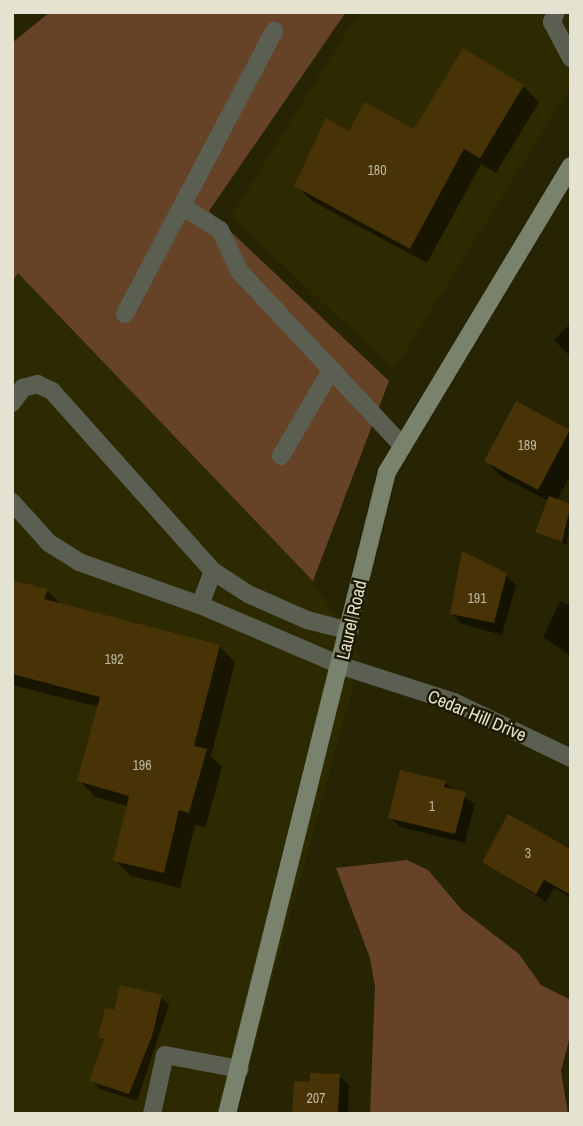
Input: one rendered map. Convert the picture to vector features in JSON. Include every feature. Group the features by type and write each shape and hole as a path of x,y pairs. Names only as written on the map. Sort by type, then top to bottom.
{"main road":[{"name":"Laurel Road","path":"227,1114 342,666 387,472 569,174"}],"street":[{"path":"556,12 552,22 571,58"},
{"path":"125,314 274,31"},
{"path":"182,206 220,230 240,272 403,446"},
{"path":"281,456 331,370"},
{"path":"12,403 23,388 37,384 52,391 213,570 260,599 307,620 350,631"},
{"name":"Cedar Hill Drive","path":"12,502 49,544 79,562 200,605 342,666 454,702 571,758"},
{"path":"200,605 213,570"},
{"path":"152,1114 164,1055 240,1069"}],"shaded area":[{"path":"50,12 346,12 209,211 389,381 313,581 18,273 12,282 12,43"},
{"path":"359,12 571,12 571,87 394,370 231,216"},
{"path":"18,272 313,581 361,658 236,1114 12,1114 12,282"},
{"path":"407,860 428,870 462,910 519,954 541,985 571,1000 571,1033 561,1071 568,1114 370,1114 375,987 370,958 336,868"}],"building":[{"path":"463,48 524,85 480,158 464,149 410,249 294,186 326,118 349,131 365,102 414,129"},
{"path":"516,401 570,430 538,490 484,461"},
{"path":"549,496 571,504 562,542 535,532"},
{"path":"462,551 507,573 494,623 450,614"},
{"path":"12,580 48,589 44,599 220,645 194,746 207,749 189,813 179,810 164,873 113,861 129,796 77,781 100,697 12,674"},
{"path":"400,770 446,781 444,787 466,792 455,834 388,818"},
{"path":"508,814 571,849 571,895 544,880 536,894 482,862"},
{"path":"120,985 162,995 152,1036 129,1094 89,1081 104,1039 98,1037 105,1008 114,1010"},
{"path":"310,1073 340,1074 338,1114 292,1114 294,1081 310,1082"}]}
